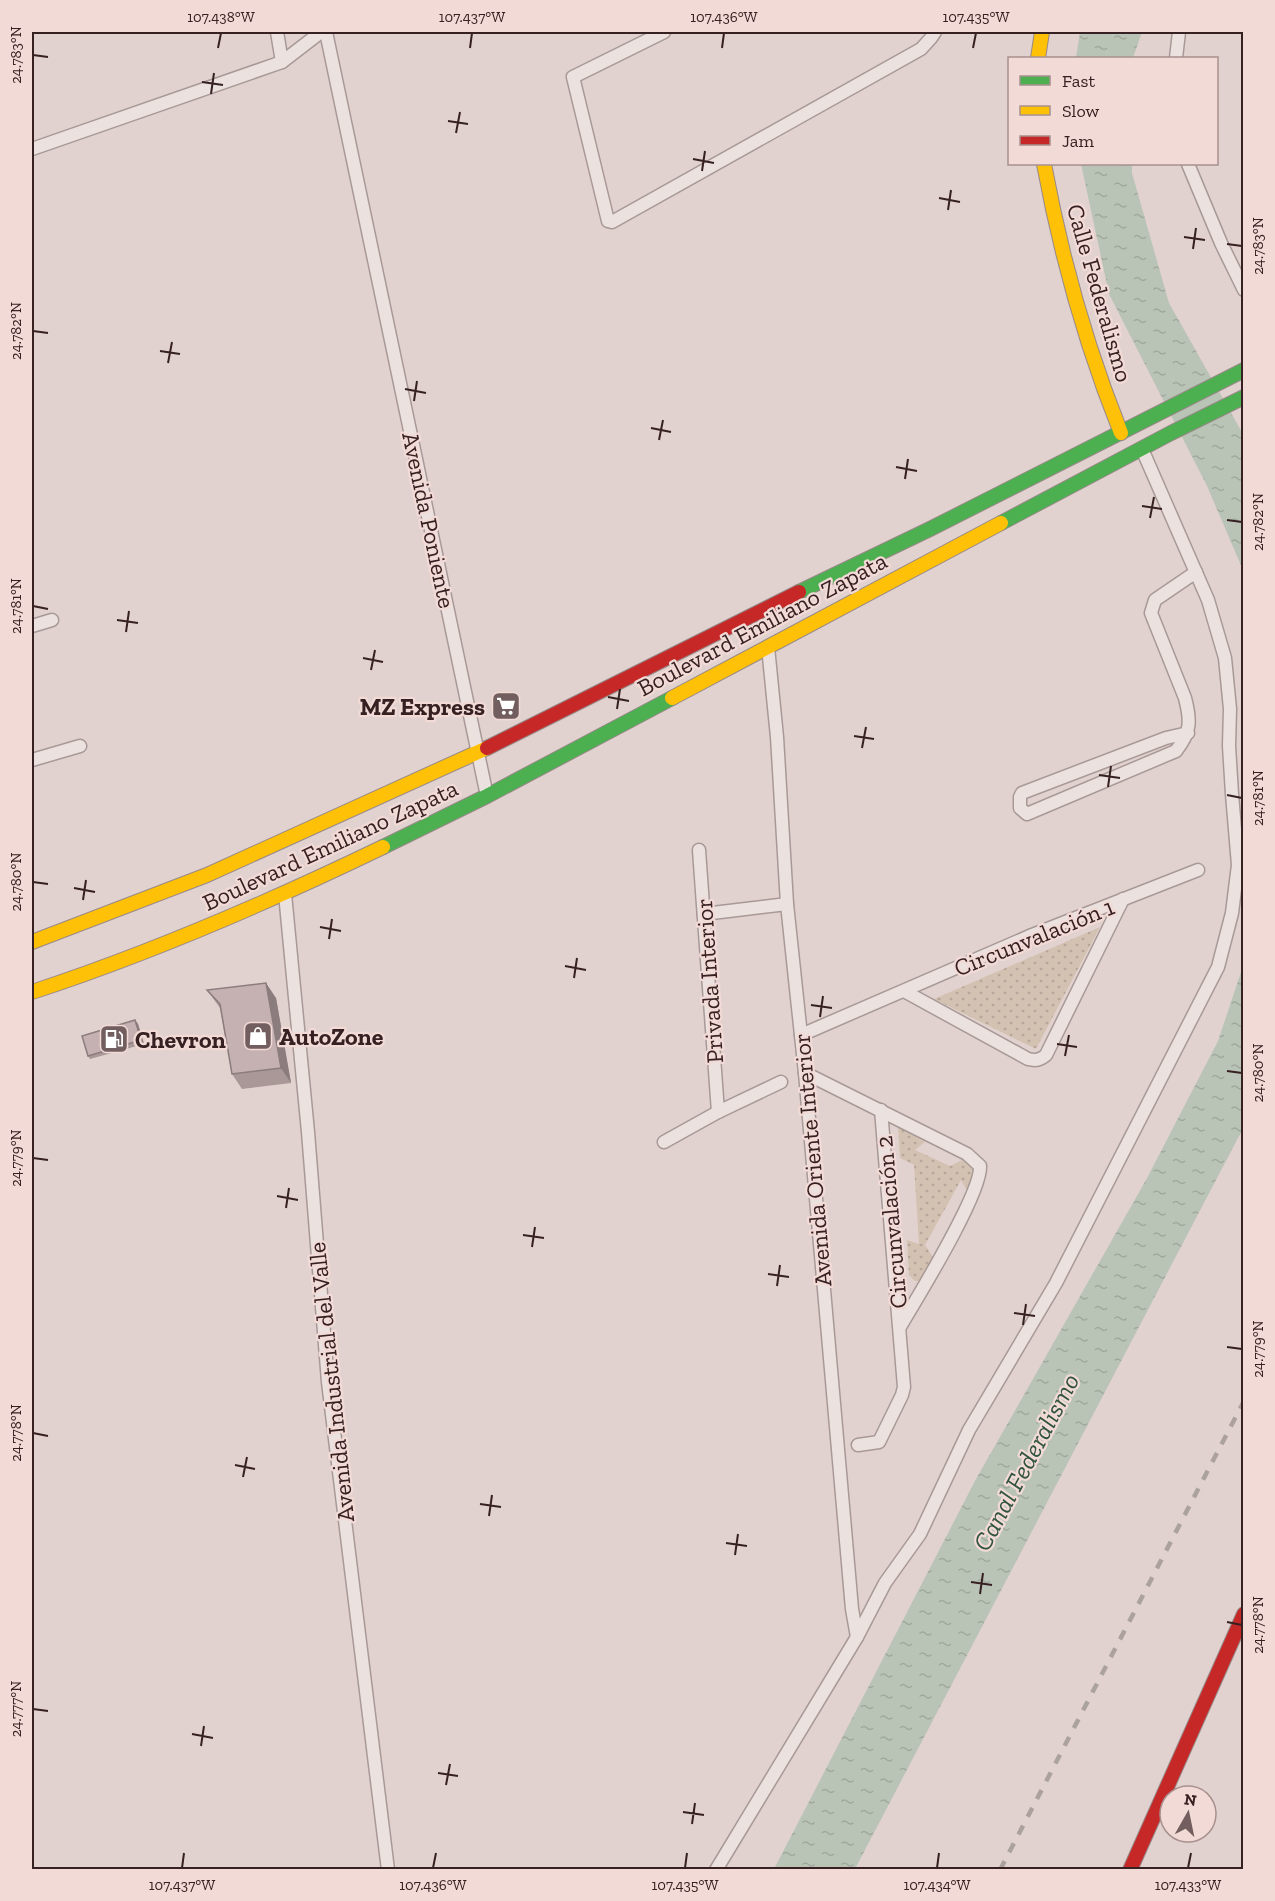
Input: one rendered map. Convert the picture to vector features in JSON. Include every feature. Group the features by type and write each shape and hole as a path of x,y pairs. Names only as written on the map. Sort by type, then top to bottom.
{"main road":[{"path":"1038,57 1042,32"},
{"name":"Calle Federalismo","path":"1044,165 1053,215 1080,313 1107,400 1121,433"},
{"name":"Boulevard Emiliano Zapata","path":"32,942 207,875 478,753 1121,433 1159,411 1238,372"},
{"name":"Boulevard Emiliano Zapata","path":"32,992 153,950 285,894 487,796 1171,433 1244,397"},
{"path":"1131,1869 1241,1623"}],"street":[{"path":"277,32 282,62"},
{"path":"32,149 282,62 321,32"},
{"name":"Avenida Poniente","path":"326,32 487,796"},
{"path":"664,32 573,77 608,221 612,222 921,49 935,32"},
{"path":"1176,57 1179,32"},
{"path":"1188,165 1221,243 1244,290"},
{"path":"716,1869 857,1637 885,1583 920,1534 969,1430 1056,1283 1218,967 1232,913 1238,866 1229,746 1230,709 1225,658 1208,600 1142,449"},
{"path":"1188,733 1166,738 1022,793 1020,808 1027,814 1176,752 1188,733 1189,712 1151,614 1155,600 1196,572"},
{"path":"32,626 52,620"},
{"name":"Avenida Oriente Interior","path":"768,647 777,737 787,904 805,1073 852,1609 857,1637"},
{"path":"32,760 80,746"},
{"path":"1096,766 1105,783"},
{"name":"Privada Interior","path":"699,850 718,1112"},
{"path":"1123,899 1198,870"},
{"name":"Avenida Industrial del Valle","path":"285,894 309,1144 328,1382 388,1869"},
{"name":"Circunvalación 1","path":"904,992 1028,1059 1036,1061 1041,1059 1046,1055 1123,899"},
{"name":"Circunvalación 1","path":"801,1035 1032,935 1123,899"},
{"path":"704,914 787,904"},
{"name":"Circunvalación 2","path":"805,1073 967,1154 980,1166 980,1176 971,1199 900,1327"},
{"path":"664,1142 718,1112 781,1082"},
{"name":"Circunvalación 2","path":"881,1110 900,1327"},
{"path":"858,1445 879,1442 902,1395 904,1387 900,1327"}],"shaded area":[{"path":"1100,927 1036,1049 934,999"},
{"path":"898,1127 925,1142 915,1150 950,1166 962,1160 979,1167 967,1191 961,1180 925,1245 933,1257 922,1281 915,1281 909,1275 907,1240 919,1244 914,1165 900,1158"}],"water":[{"path":"1080,32 1142,32 1133,57 1076,57"},
{"path":"1081,165 1132,165 1132,173 1169,303 1243,434 1243,570 1207,486 1109,294"},
{"name":"Canal Federalismo","path":"1243,966 1244,1128 855,1869 774,1869 976,1479 1146,1180 1218,1041"}],"building":[{"path":"266,983 281,1068 232,1074 220,1004 207,990"},
{"path":"135,1020 141,1040 88,1056 82,1036"}],"railway":[{"path":"1000,1870 1244,1401"}],"traffic: fast":[{"path":"799,592 930,529 1244,370"},
{"path":"1001,523 1244,397"},
{"path":"383,847 487,796 672,698"}],"traffic: slow":[{"path":"1038,57 1042,32"},
{"path":"1044,165 1058,233 1076,300 1121,433"},
{"path":"672,698 1001,523"},
{"path":"32,942 207,875 487,748"},
{"path":"32,992 210,926 383,847"}],"traffic: jam":[{"path":"487,748 799,592"},
{"path":"1130,1870 1244,1614"}],"place":[{"name":"MZ Express","path":"506,706"},
{"name":"AutoZone","path":"258,1036"},
{"name":"Chevron","path":"114,1039"}]}
